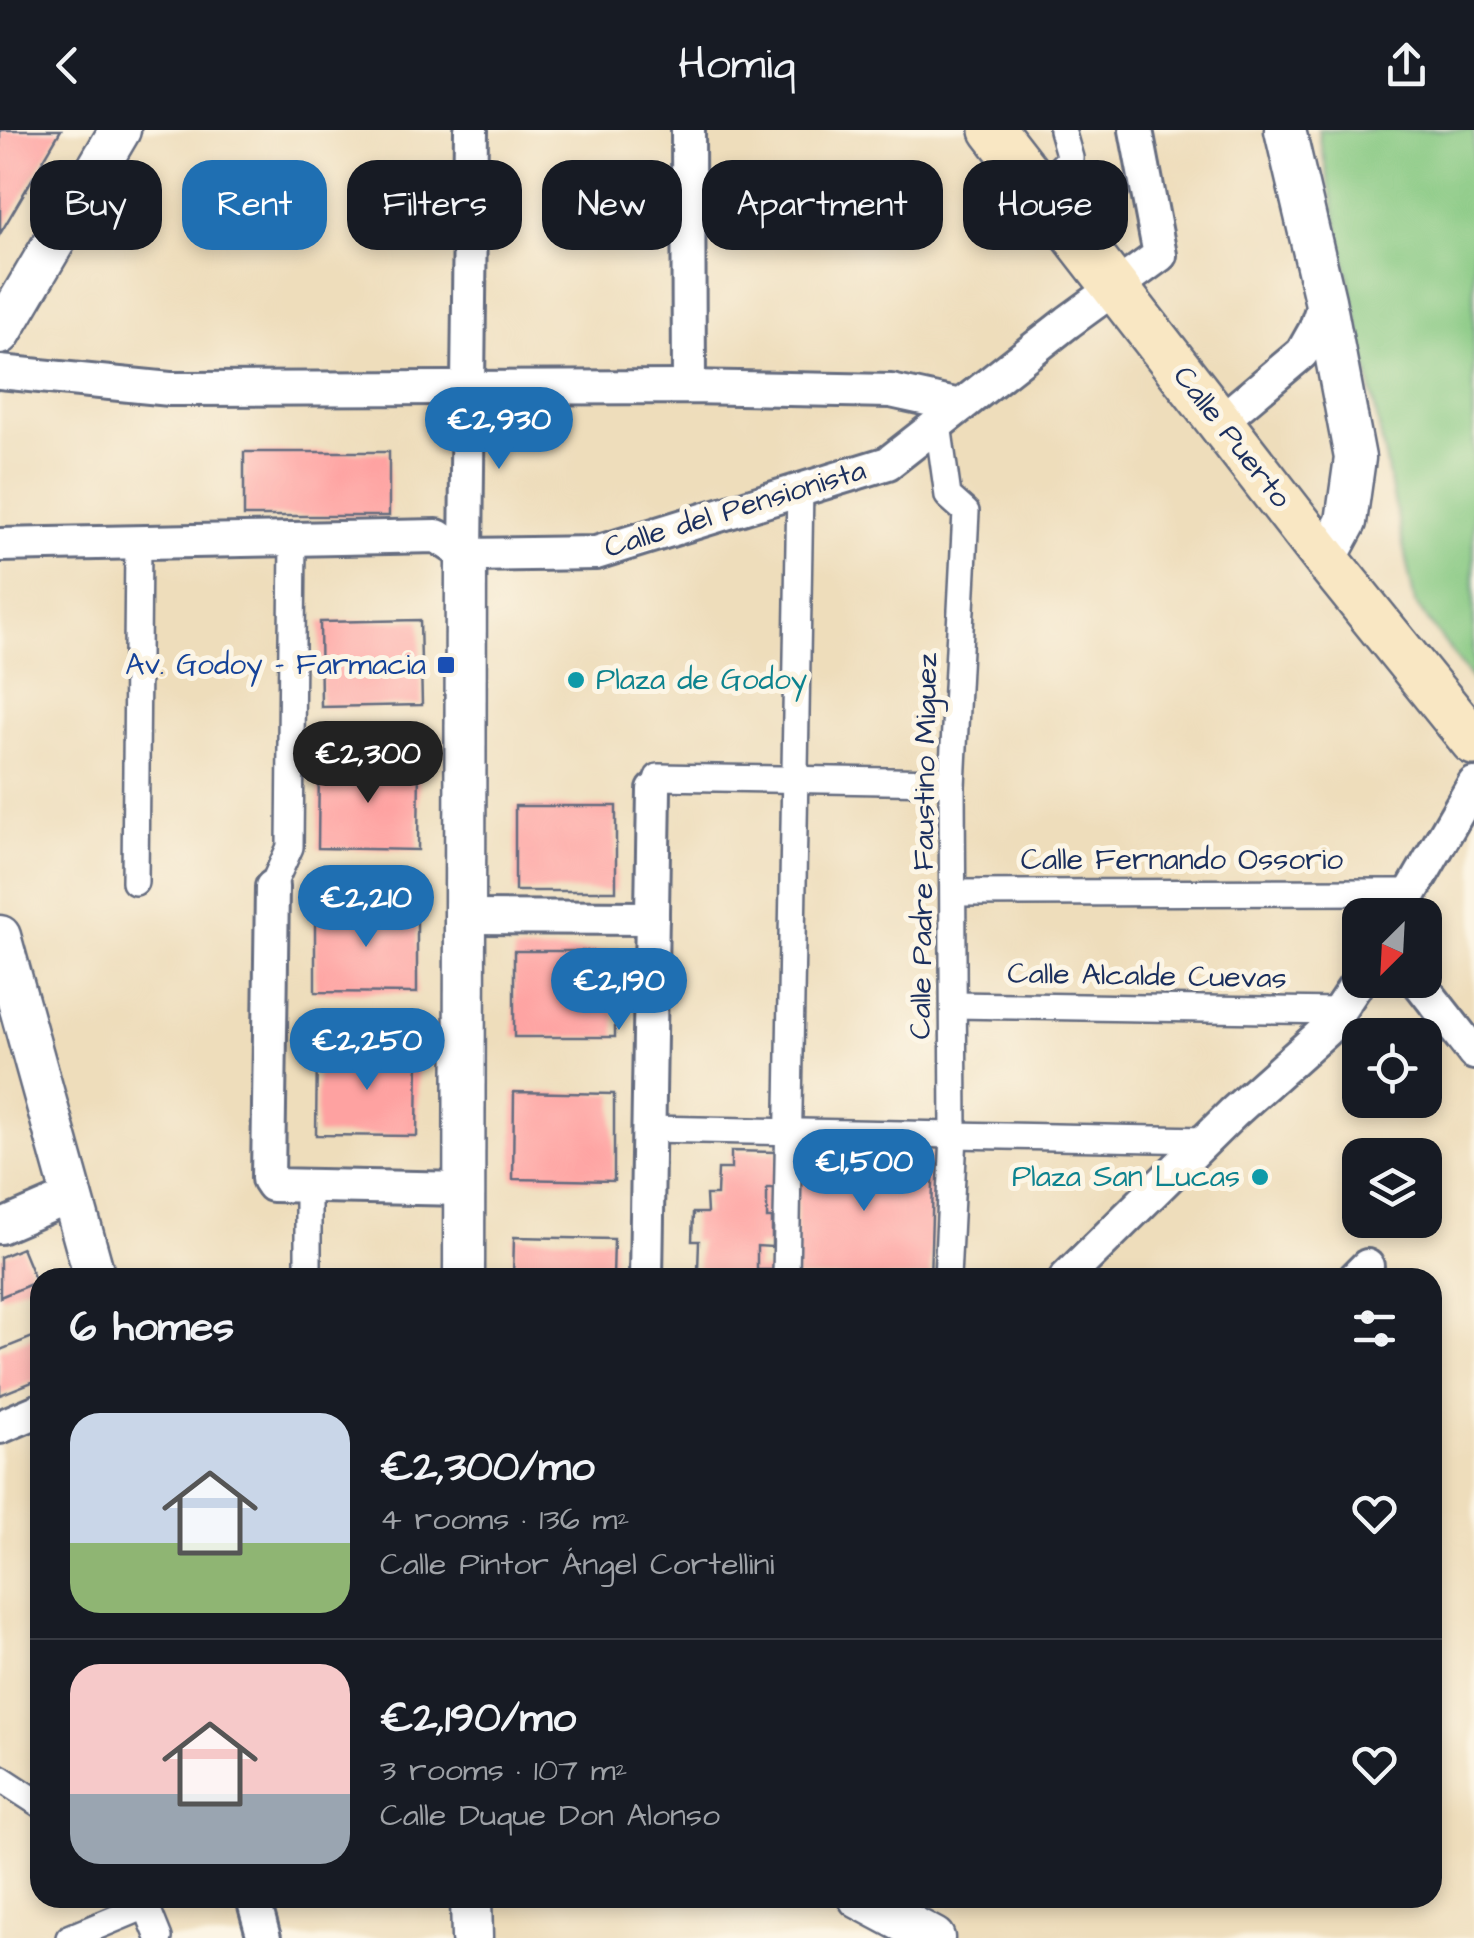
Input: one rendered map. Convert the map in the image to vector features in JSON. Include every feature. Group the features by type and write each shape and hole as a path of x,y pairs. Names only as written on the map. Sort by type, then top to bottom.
{"main road":[{"name":"Calle Puerto","path":"992,130 1016,160"},
{"name":"Calle Puerto","path":"1086,250 1326,559 1474,742"}],"street":[{"path":"0,334 120,130"},
{"path":"464,1268 471,130"},
{"path":"688,130 688,387"},
{"path":"1062,130 1068,160"},
{"name":"Calle del Pensionista","path":"0,545 437,536 466,556 596,552 888,463 1160,255 1136,130"},
{"path":"1286,130 1324,300 1320,357 1355,458 1346,522 1326,559"},
{"path":"1220,422 1320,357"},
{"path":"0,372 170,390 688,387 891,391 949,415"},
{"name":"Calle Padre Faustino Miguez","path":"947,1268 954,1136 952,786 966,512 948,496 949,415"},
{"path":"786,1268 800,488"},
{"path":"293,539 290,847 272,886 268,1179 272,1185 280,1186 464,1189"},
{"path":"136,882 138,542"},
{"path":"646,1268 654,790 658,777 944,782 952,786"},
{"path":"1408,898 1474,784"},
{"name":"Calle Fernando Ossorio","path":"954,893 1342,902"},
{"path":"465,918 652,918"},
{"path":"0,936 13,1038 72,1196 91,1268"},
{"path":"1076,1268 1205,1140 1326,1030 1347,998"},
{"path":"1431,998 1474,1053"},
{"name":"Calle Alcalde Cuevas","path":"954,1006 1338,1011"},
{"path":"648,1129 1205,1140"},
{"path":"308,1187 308,1268"},
{"path":"0,1227 72,1196"},
{"path":"0,1427 30,1414"},
{"path":"0,1778 30,1798"},
{"path":"69,1938 132,1908"},
{"path":"146,1908 159,1938"},
{"path":"256,1908 264,1938"},
{"path":"470,1908 472,1938"},
{"path":"878,1908 934,1938"}],"green space":[{"path":"1318,130 1474,130 1474,682 1415,603"}],"building":[{"path":"0,130 61,130 43,160 30,160 30,183 0,234"},
{"path":"244,452 389,452 389,516 244,516"},
{"path":"420,620 422,705 321,707 320,622"},
{"path":"319,762 419,764 418,850 318,848"},
{"path":"515,806 616,806 616,891 515,891"},
{"path":"315,907 417,908 417,993 315,992"},
{"path":"514,951 615,951 615,1037 514,1037"},
{"path":"317,1050 418,1052 417,1136 316,1135"},
{"path":"514,1092 614,1094 614,1181 513,1179"},
{"path":"798,1149 934,1153 930,1268 796,1268"},
{"path":"731,1151 777,1152 776,1188 767,1188 772,1247 757,1246 757,1268 698,1268 699,1241 692,1241 693,1213 707,1213 706,1195 717,1195 718,1169 731,1169"},
{"path":"514,1237 614,1239 613,1268 513,1268"},
{"path":"22,1248 30,1268 30,1284 0,1297 0,1257"},
{"path":"30,1338 30,1383 0,1395 0,1350"}],"place":[{"name":"Av. Godoy - Farmacia","path":"446,665"},
{"name":"Plaza de Godoy","path":"576,680"},
{"name":"Plaza San Lucas","path":"1260,1177"}]}
